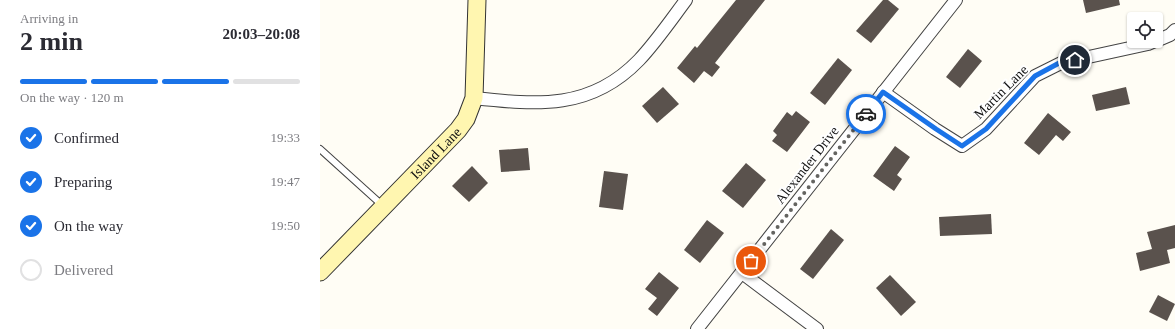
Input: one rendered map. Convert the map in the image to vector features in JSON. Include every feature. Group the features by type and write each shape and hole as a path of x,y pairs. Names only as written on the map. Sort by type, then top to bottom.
{"street":[{"path":"474,98 513,102 541,102 572,99 592,93 625,74 640,59 686,0"},
{"name":"Alexander Drive","path":"697,329 956,0"},
{"name":"Island Lane","path":"320,272 458,130 466,119 474,98 476,1"},
{"name":"Martin Lane","path":"1163,38 1170,35 1175,30"},
{"name":"Martin Lane","path":"883,92 962,146 986,129 1035,76 1061,62 1129,48"},
{"path":"742,273 817,329"}],"lane":[{"path":"320,149 384,206"}],"building":[{"path":"736,0 765,0 715,63 720,67 712,77 704,71 694,83 677,68 695,46 697,48"},
{"path":"883,0 888,0 899,9 871,43 856,31"},
{"path":"1083,0 1119,0 1120,5 1086,13"},
{"path":"968,49 982,61 960,88 946,77"},
{"path":"838,58 852,70 825,105 810,93"},
{"path":"663,87 679,104 657,123 642,106"},
{"path":"1126,87 1130,104 1096,111 1092,95"},
{"path":"796,111 810,122 787,152 772,141 777,135 773,131 787,112 792,116"},
{"path":"1048,113 1071,132 1063,141 1056,135 1039,155 1024,143"},
{"path":"895,146 910,157 897,175 902,179 894,191 873,176"},
{"path":"528,148 530,170 501,172 499,150"},
{"path":"746,163 766,180 743,208 722,191"},
{"path":"472,166 488,183 469,202 452,186"},
{"path":"604,171 628,174 623,210 599,207"},
{"path":"991,214 992,234 940,236 939,217"},
{"path":"707,220 724,233 700,263 684,250"},
{"path":"1175,225 1175,248 1167,250 1170,263 1140,271 1136,253 1152,249 1147,232"},
{"path":"831,229 844,240 813,279 800,269"},
{"path":"659,272 679,288 657,316 648,309 657,298 645,289"},
{"path":"890,275 916,302 901,316 876,288"},
{"path":"1158,295 1175,304 1167,321 1149,312"}],"way so far":[{"path":"751,261 866,114"}],"route":[{"path":"866,114 883,92 962,146 986,129 1035,76 1061,62 1075,60"}]}
